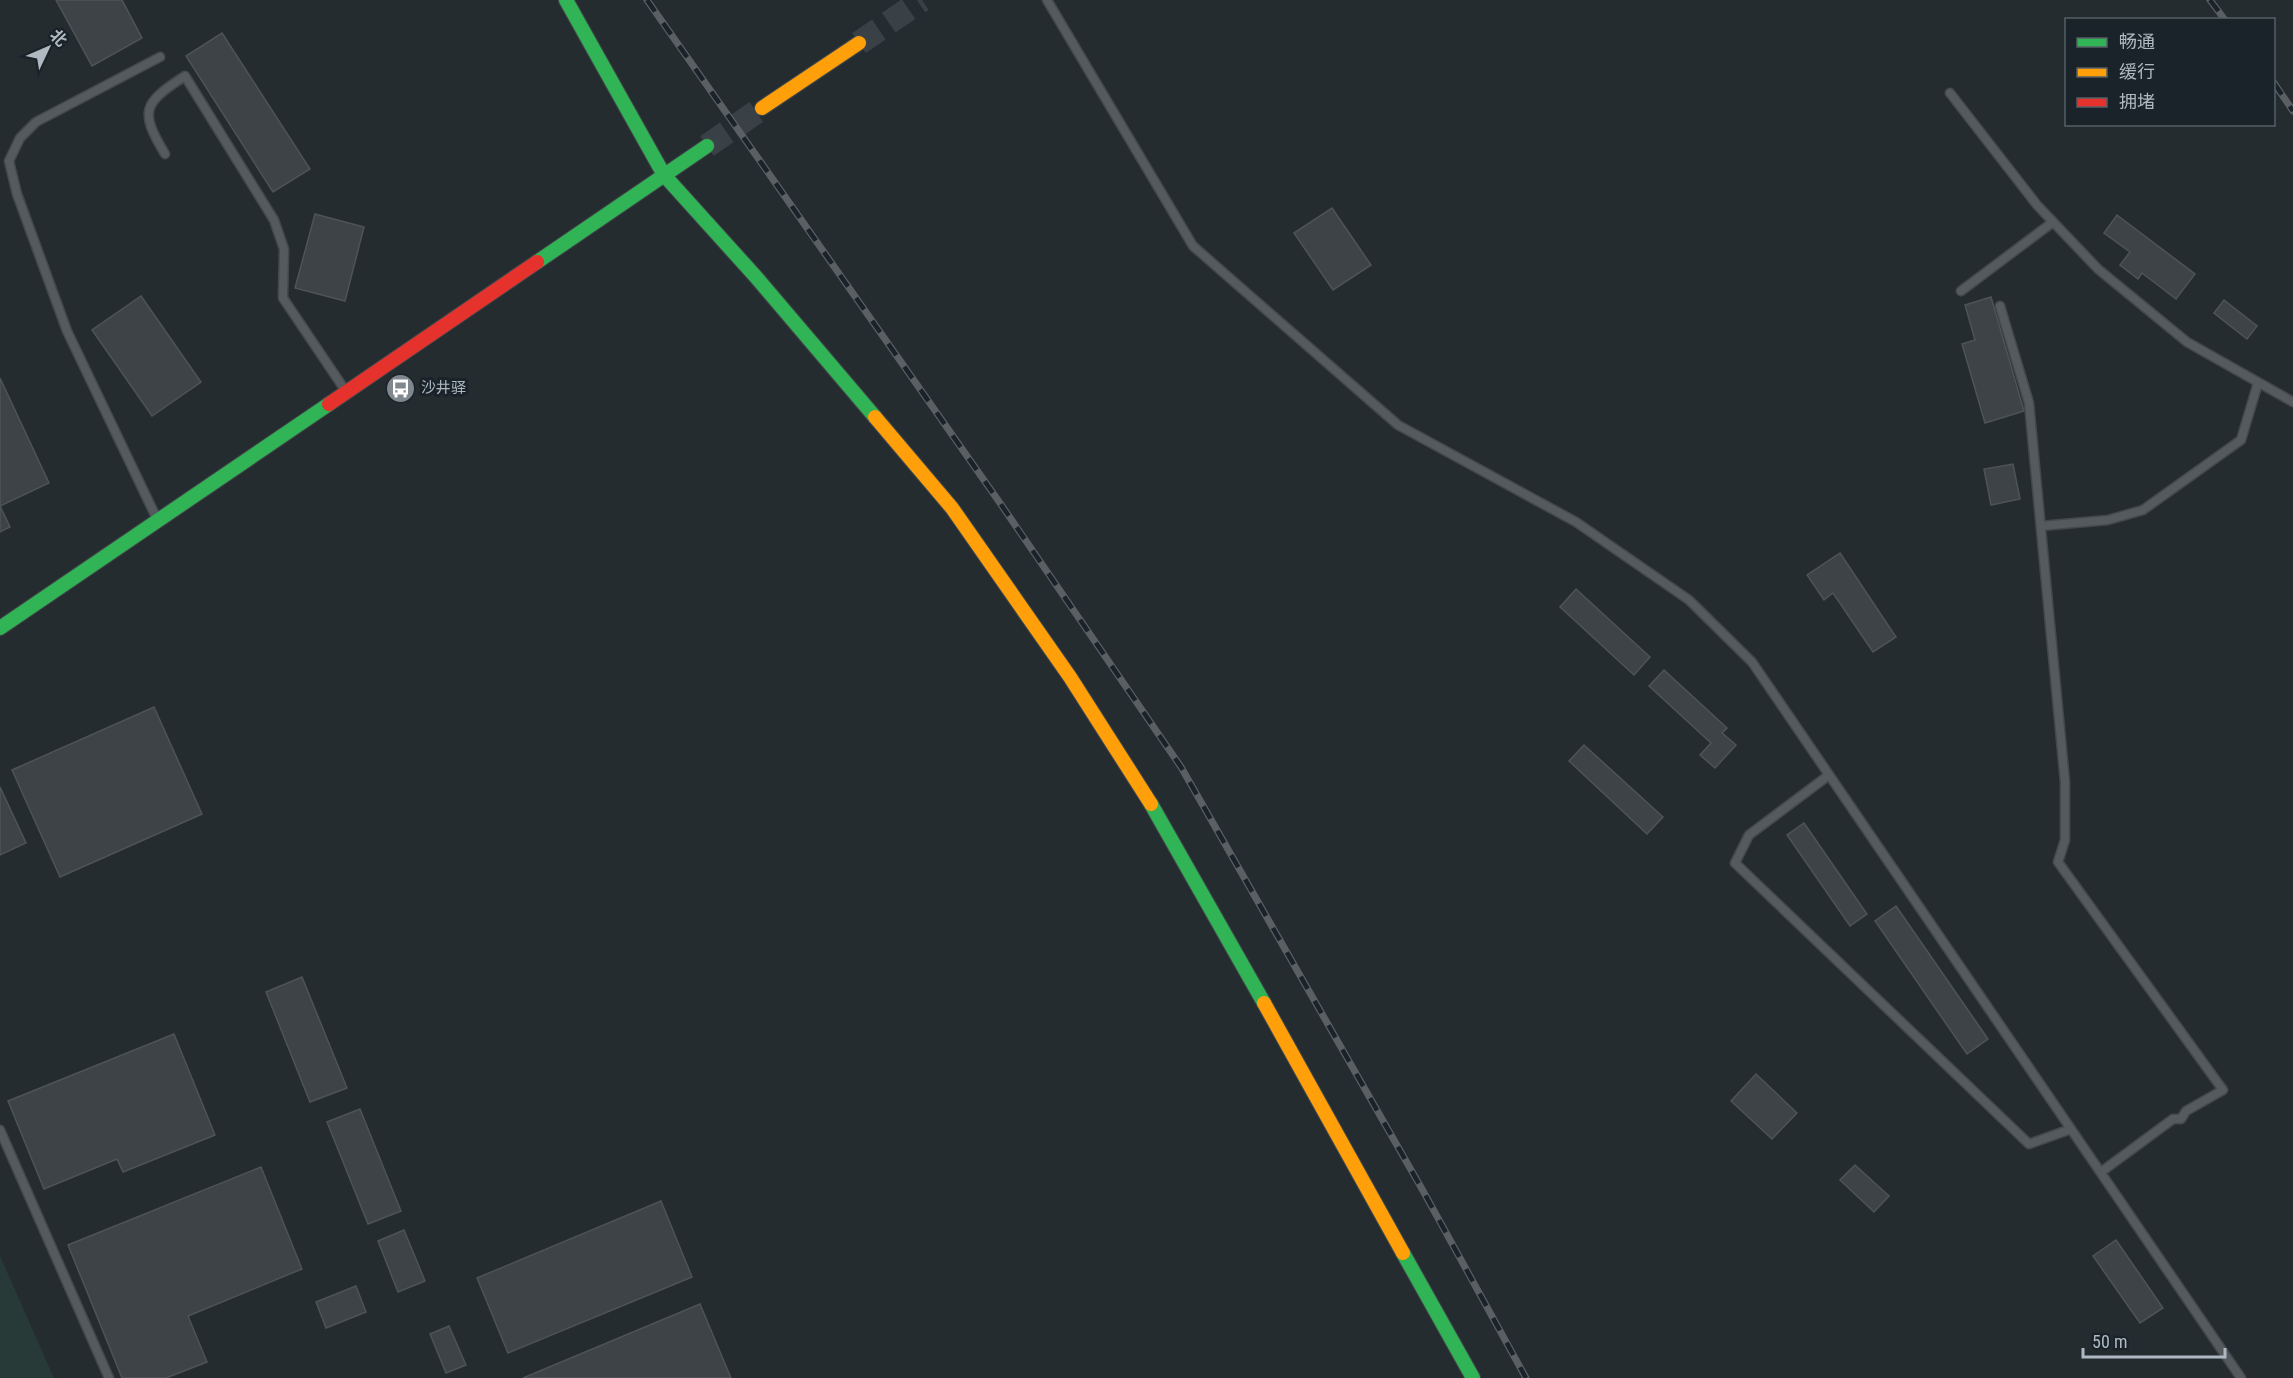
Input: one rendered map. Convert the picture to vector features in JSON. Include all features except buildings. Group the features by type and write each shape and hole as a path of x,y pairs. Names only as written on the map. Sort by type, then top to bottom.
{"street":[{"path":"566,0 664,175 764,286 952,508 1070,677 1163,822 1473,1378"},
{"path":"762,108 859,43"},
{"path":"0,628 707,146"}],"lane":[{"path":"1047,0 1193,246 1398,425 1576,522 1689,600 1752,662 2241,1378"},
{"path":"157,519 67,331 17,194 9,161 20,138 36,122 160,57"},
{"path":"165,154 150,129 149,110 159,93 185,76 274,220 284,249 283,298 346,390"},
{"path":"1950,93 2037,205 2098,269 2187,342 2293,402"},
{"path":"1961,291 2053,222"},
{"path":"2000,306 2029,403 2065,782 2065,840 2058,862 2223,1090 2186,1111 2181,1119 2173,1119 2101,1172"},
{"path":"2041,526 2108,520 2143,510 2241,440 2258,383"},
{"path":"1829,775 1749,836 1736,863 2029,1144 2071,1129"},
{"path":"0,1130 109,1378"}],"green space":[{"path":"0,1256 54,1378 0,1378"}],"tunnel":[{"path":"859,43 922,0"},
{"path":"707,146 762,108"}],"railway":[{"path":"647,0 1000,503 1181,767 1422,1189 1526,1378"},
{"path":"2210,0 2224,18"},
{"path":"2275,84 2293,111"}],"traffic: fast":[{"path":"566,0 664,175 756,277 875,417"},
{"path":"537,262 707,146"},
{"path":"0,628 329,404"},
{"path":"1151,804 1264,1003"},
{"path":"1403,1253 1473,1378"}],"traffic: slow":[{"path":"762,108 859,43"},
{"path":"875,417 952,508 1070,677 1151,804"},
{"path":"1264,1003 1403,1253"}],"traffic: jam":[{"path":"329,404 537,262"}],"place":[{"name":"沙井驿","path":"400,388"}]}
